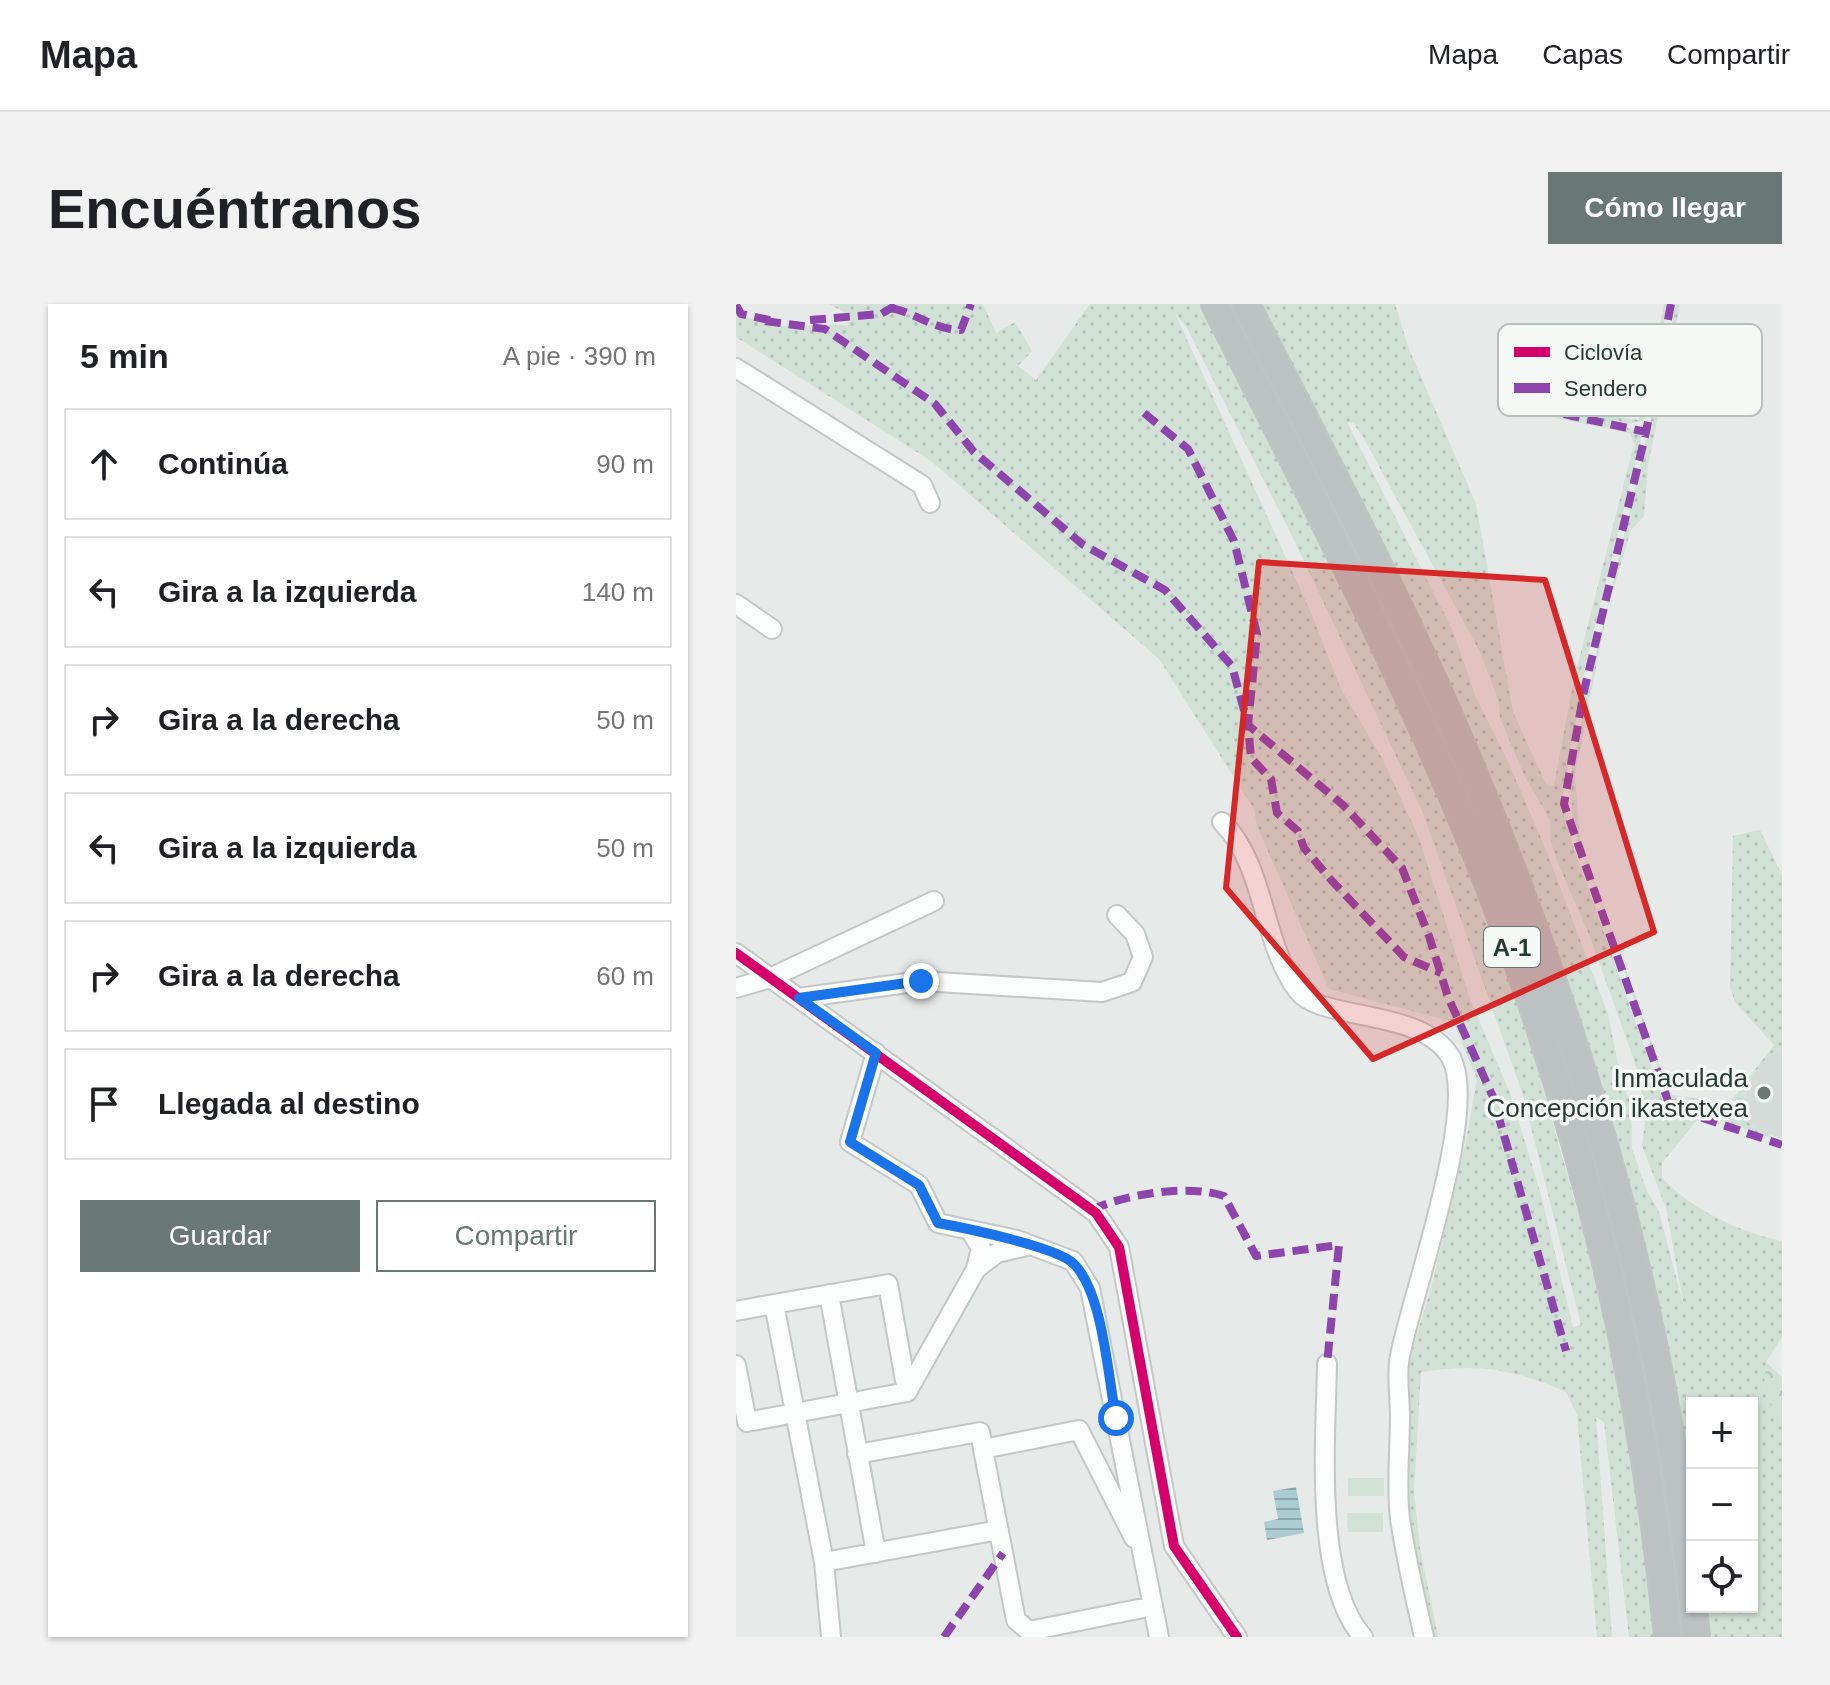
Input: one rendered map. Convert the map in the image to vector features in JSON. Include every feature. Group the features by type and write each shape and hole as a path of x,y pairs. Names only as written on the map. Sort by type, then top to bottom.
{"highway":[{"name":"A-1","path":"1215,304 1418,717 1490,888 1522,976 1554,1075 1611,1289 1643,1450 1668,1637"},
{"name":"A-1","path":"1246,304 1447,712 1514,873 1582,1072 1637,1267 1670,1443 1686,1556"},
{"path":"1694,1613 1696,1637"}],"street":[{"path":"736,368 922,485 930,503"},
{"path":"736,604 772,629"},
{"path":"1222,822 1241,841 1284,964 1300,994 1328,1005 1416,1028 1435,1040 1450,1056 1456,1072 1456,1118 1438,1221 1399,1358 1400,1516 1424,1637"},
{"path":"736,988 770,978 934,901"},
{"path":"799,998 921,981 1102,992 1132,982 1143,957 1135,934 1117,915"},
{"path":"736,953 1096,1213 1119,1247 1174,1546 1237,1637"},
{"path":"876,1053 850,1142 919,1185 938,1223 977,1231 1073,1261 1090,1288 1159,1637"},
{"path":"977,1231 982,1264"},
{"path":"736,1365 741,1423 907,1392 982,1264 1010,1248 1033,1247"},
{"path":"736,1311 888,1284 907,1392"},
{"path":"829,1294 876,1553"},
{"path":"774,1304 824,1562 831,1637"},
{"path":"1327,1364 1325,1477 1333,1581 1363,1637"},
{"path":"983,1449 1079,1430 1144,1559"},
{"path":"857,1454 980,1432 1016,1620 1022,1632 1153,1606"},
{"path":"824,1562 999,1530"}],"highlighted area":[{"path":"1259,562 1545,580 1654,932 1373,1059 1226,888"}],"shaded area":[{"name":"Inmaculada Concepción ikastetxea","path":"1782,1047 1782,1139 1755,1129 1737,1116 1755,1071 1770,1053"}],"green space":[{"path":"829,304 983,304 996,333 1015,322 1032,351 1018,366 1036,380 1090,304 1200,304 1342,584 1403,715 1470,871 1516,992 1595,1273 1627,1424 1656,1637 1629,1637 1604,1422 1596,1417 1612,1637 1597,1637 1577,1415 1566,1392 1512,1373 1460,1368 1421,1372 1414,1491 1420,1548 1438,1637 1426,1637 1406,1513 1408,1363 1430,1292 1466,1141 1477,1079 1453,1022 1329,989 1257,826 1254,809 1159,659 931,461 736,337 736,314 773,326 849,325 844,312","holes":["1175,313 1187,328 1294,540 1423,813 1523,1095 1581,1325 1573,1327 1540,1191 1510,1093 1470,999 1419,838 1383,760 1341,689 1311,613"]},
{"path":"1259,304 1395,304 1409,349 1476,504 1513,712 1546,784 1554,785 1574,679 1634,444 1630,433 1547,416 1615,416 1638,420 1645,416 1644,421 1619,425 1639,432 1641,440 1586,662 1562,799 1573,846 1664,1102 1675,1112 1698,1119 1662,1163 1662,1178 1687,1200 1718,1218 1782,1241 1782,1337 1766,1362 1764,1390 1782,1424 1782,1637 1706,1637 1704,1613 1758,1613 1758,1397 1686,1397 1686,1490 1608,1121","holes":["1347,422 1353,423 1363,437 1480,652 1498,699 1500,718 1524,775 1550,820 1550,839 1557,861 1590,937 1635,1063 1646,1113 1642,1146 1666,1208 1684,1307 1659,1212 1647,1191 1632,1149 1631,1104 1621,1079 1608,1014 1546,850 1475,695 1453,631"]},
{"path":"1664,304 1668,304 1664,324 1660,324"},
{"path":"1676,304 1680,304 1676,324 1672,324"},
{"path":"1652,416 1658,416 1648,466 1644,516 1631,530 1608,607 1575,775 1580,841 1672,1095 1730,1102 1774,1045 1735,1002 1730,988 1733,836 1760,830 1782,875 1782,1047 1759,1068 1737,1116 1782,1142 1679,1106 1668,1096 1573,825 1570,779 1595,660"},
{"path":"1766,1362 1782,1377 1782,1424 1764,1390"},
{"path":"1348,1478 1384,1478 1384,1496 1348,1496"},
{"path":"1347,1513 1383,1513 1383,1532 1348,1532"}],"water":[{"path":"1296,1487 1304,1533 1267,1540 1264,1522 1278,1519 1273,1491"}],"marked path":[{"path":"810,320 881,314 898,304"},
{"path":"891,308 943,327 961,330 971,304"},
{"path":"1667,324 1671,304"},
{"path":"736,305 741,314 774,321"},
{"path":"765,321 825,329 935,404 974,452 1082,544 1165,590 1232,666 1248,725 1343,805 1402,868 1429,936 1448,997 1493,1097 1566,1351"},
{"path":"1144,413 1188,449 1234,541 1257,634 1248,725 1251,758 1271,779 1277,813 1298,831 1304,848 1404,957 1441,973"},
{"path":"1572,416 1646,432"},
{"path":"1649,416 1584,691 1564,804 1668,1101 1688,1113 1782,1145"},
{"path":"1092,1210 1121,1199 1157,1192 1210,1192 1224,1196 1256,1256 1339,1245 1327,1364"},
{"path":"944,1637 1003,1553"}],"cycle path":[{"path":"736,953 1096,1213 1119,1247 1174,1546 1237,1637"}],"place":[{"name":"Inmaculada Concepción ikastetxea","path":"1764,1093"}],"route":[{"path":"921,981 799,998 876,1053 850,1142 919,1185 938,1223 1017,1240 1073,1261 1090,1288 1116,1418"}]}
